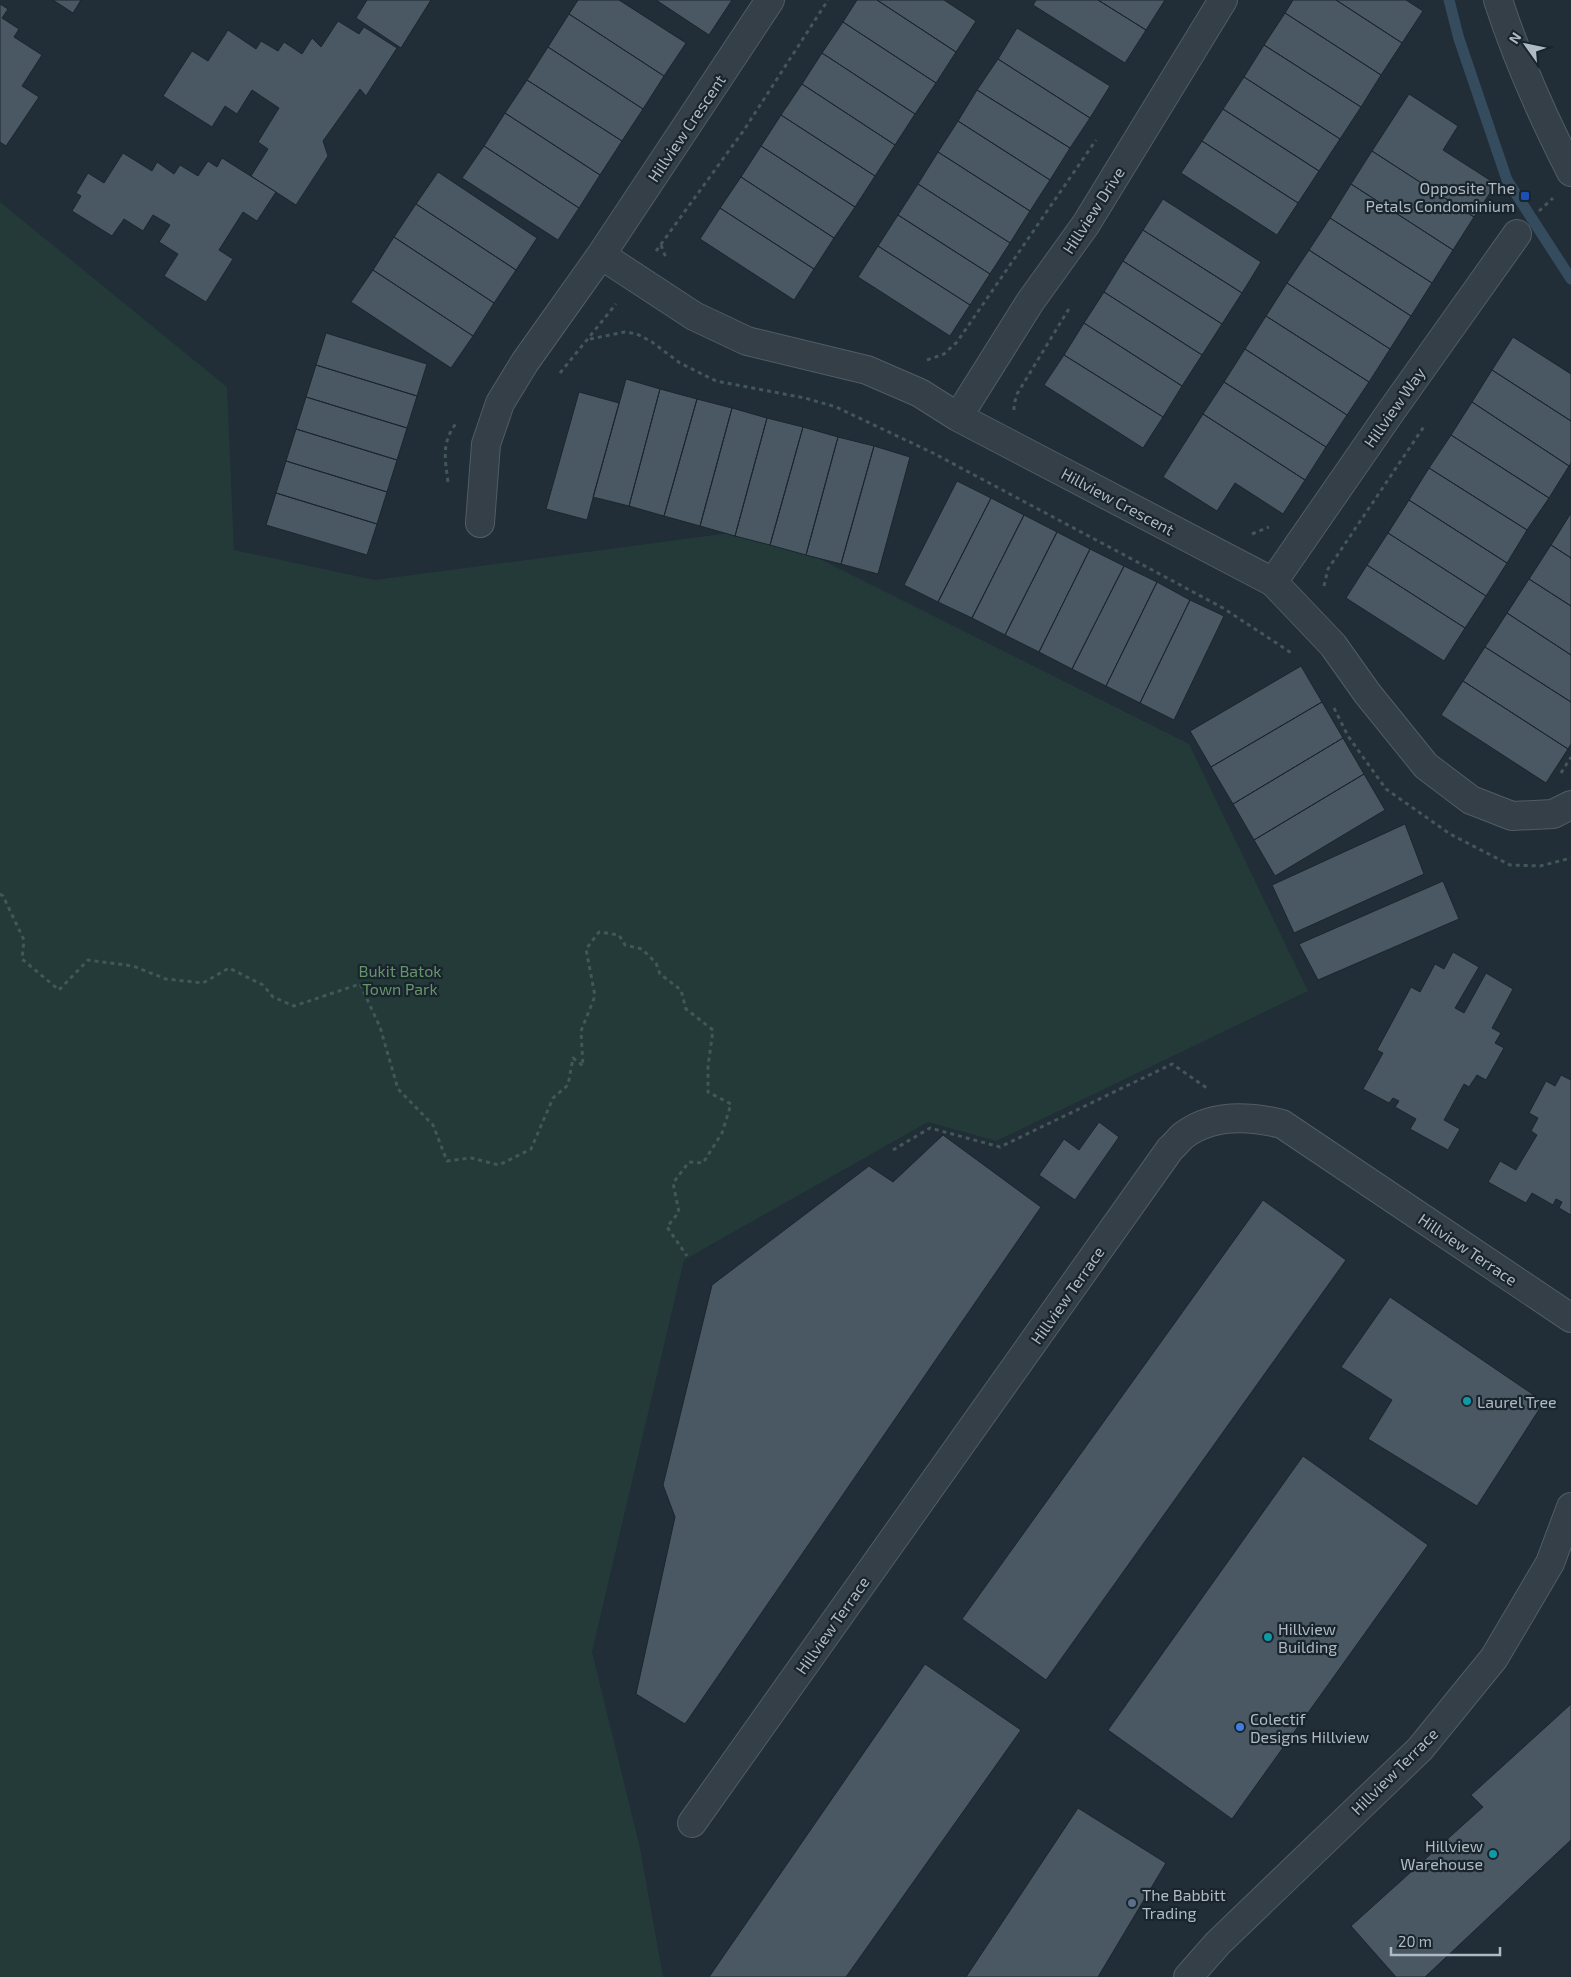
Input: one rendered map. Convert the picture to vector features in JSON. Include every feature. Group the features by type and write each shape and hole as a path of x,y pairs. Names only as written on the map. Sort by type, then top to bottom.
{"street":[{"name":"Hillview Crescent","path":"480,523 486,444 500,403 525,362 601,255 770,0"},
{"name":"Hillview Drive","path":"958,417 1030,302 1086,224 1223,0"},
{"path":"1498,0 1508,32 1554,139 1571,172"},
{"name":"Hillview Way","path":"1273,582 1517,234"},
{"name":"Hillview Crescent","path":"601,255 694,316 747,341 867,370 920,393 958,417 1273,582 1333,645 1367,693 1426,766 1471,800 1512,816 1553,814 1571,805"},
{"name":"Hillview Terrace","path":"692,1823 1170,1149 1184,1135 1201,1126 1222,1119 1250,1118 1282,1124 1571,1318"},
{"name":"Hillview Terrace","path":"1188,1977 1218,1943 1420,1749 1494,1658 1550,1563 1571,1507"}],"path":[{"path":"918,363 944,354 957,342 1099,135"},
{"path":"589,339 625,332 637,334 652,342 680,363 716,381 805,398 836,407 933,454 1189,589 1223,608 1300,660"},
{"path":"1331,701 1348,736 1386,789 1450,834 1510,865 1540,866 1571,858"},
{"path":"0,894 3,896 24,940 22,959 59,990 88,960 133,966 166,979 203,983 229,968 263,985 273,997 294,1006 360,984 380,1027 398,1089 433,1125 447,1161 471,1158 499,1165 531,1149 553,1098 568,1084 573,1058 583,1066 581,1031 595,996 586,949 599,932 619,935 625,945 642,949 656,963 660,974 681,990 686,1009 713,1030 708,1066 708,1092 731,1104 722,1134 703,1163 689,1162 673,1183 679,1212 667,1227 687,1256"},
{"path":"893,1150 930,1128 1000,1147 1172,1064 1250,1118"}],"green space":[{"name":"Bukit Batok Town Park","path":"0,202 227,387 234,550 375,580 760,529 1189,744 1308,991 996,1141 928,1122 684,1260 592,1652 640,1848 663,1977 0,1977"}],"building":[{"path":"53,0 81,0 73,13"},
{"path":"367,0 431,0 401,48 356,18"},
{"path":"578,0 619,0 686,43 664,76 569,14"},
{"path":"656,0 732,0 709,35"},
{"path":"857,0 877,0 956,52 936,83 843,22"},
{"path":"877,0 944,0 976,21 956,52"},
{"path":"1036,0 1098,0 1146,30 1125,63 1033,5"},
{"path":"1098,0 1165,0 1146,30"},
{"path":"1293,0 1336,0 1402,43 1381,75 1285,13"},
{"path":"1336,0 1406,0 1423,11 1402,43"},
{"path":"0,4 8,9 2,18 19,29 14,37 42,55 22,86 39,97 6,146 0,142"},
{"path":"1285,13 1381,75 1361,107 1264,45"},
{"path":"569,14 664,76 643,109 548,47"},
{"path":"338,21 359,34 364,27 397,48 366,96 360,89 323,141 328,156 296,205 251,176 268,149 258,142 279,108 252,90 237,114 225,106 212,127 163,96 192,51 208,61 228,30 256,49 261,41 278,51 284,42 302,54 312,38 321,47"},
{"path":"843,22 936,83 915,114 822,53"},
{"path":"1017,28 1110,86 1090,118 998,59"},
{"path":"1264,45 1361,107 1340,139 1244,77"},
{"path":"548,47 643,109 622,141 527,80"},
{"path":"822,53 915,114 895,145 802,84"},
{"path":"998,59 1090,118 1070,148 977,90"},
{"path":"1244,77 1340,139 1319,171 1223,109"},
{"path":"527,80 622,141 600,175 505,113"},
{"path":"802,84 895,145 875,176 781,115"},
{"path":"977,90 1070,148 1050,180 958,121"},
{"path":"1409,94 1458,126 1443,150 1496,184 1474,217 1372,151"},
{"path":"1223,109 1319,171 1298,203 1202,141"},
{"path":"505,113 600,175 579,208 484,146"},
{"path":"781,115 875,176 855,207 761,146"},
{"path":"958,121 1050,180 1030,211 938,152"},
{"path":"1202,141 1298,203 1277,235 1181,173"},
{"path":"484,146 579,208 558,240 462,178"},
{"path":"761,146 855,207 834,238 741,177"},
{"path":"1372,151 1474,217 1453,250 1351,184"},
{"path":"938,152 1030,211 1010,243 918,184"},
{"path":"123,153 152,171 157,162 174,174 180,165 198,176 208,161 217,167 222,158 276,192 257,221 243,212 219,250 233,259 206,302 164,276 178,254 159,242 170,225 153,215 143,231 124,219 112,236 72,211 81,196 76,193 88,173 104,183"},
{"path":"438,172 537,238 516,270 416,204"},
{"path":"741,177 834,238 814,269 720,208"},
{"path":"918,184 1010,243 990,274 898,215"},
{"path":"1351,184 1453,250 1432,283 1330,218"},
{"path":"1163,199 1261,262 1242,293 1143,230"},
{"path":"416,204 516,270 494,303 394,237"},
{"path":"720,208 814,269 794,300 700,239"},
{"path":"898,215 990,274 970,305 878,246"},
{"path":"1330,218 1432,283 1411,316 1309,250"},
{"path":"1143,230 1242,293 1222,324 1123,261"},
{"path":"394,237 494,303 473,336 373,270"},
{"path":"878,246 970,305 950,336 858,277"},
{"path":"1309,250 1411,316 1390,349 1287,283"},
{"path":"1123,261 1222,324 1202,355 1104,292"},
{"path":"373,270 473,336 451,368 351,302"},
{"path":"1287,283 1390,349 1369,382 1266,316"},
{"path":"1104,292 1202,355 1182,386 1084,323"},
{"path":"1266,316 1369,382 1347,415 1245,349"},
{"path":"1084,323 1182,386 1163,417 1064,355"},
{"path":"326,333 427,364 417,396 316,365"},
{"path":"1513,337 1571,374 1571,421 1492,370"},
{"path":"1245,349 1347,415 1326,447 1224,382"},
{"path":"1064,355 1163,417 1143,448 1044,385"},
{"path":"316,365 417,396 407,428 306,397"},
{"path":"1492,370 1571,421 1571,463 1569,466 1472,402"},
{"path":"626,379 660,389 629,506 593,497"},
{"path":"1224,382 1326,447 1305,480 1203,414"},
{"path":"660,389 697,399 664,516 629,506"},
{"path":"579,392 619,403 587,520 546,509"},
{"path":"306,397 407,428 397,460 296,429"},
{"path":"697,399 732,408 700,526 664,516"},
{"path":"1472,402 1569,466 1549,498 1451,435"},
{"path":"732,408 767,418 735,536 700,526"},
{"path":"1203,414 1305,480 1283,514 1235,483 1217,511 1163,477"},
{"path":"767,418 803,427 770,545 735,536"},
{"path":"803,427 838,437 806,555 770,545"},
{"path":"296,429 397,460 387,492 286,461"},
{"path":"1451,435 1549,498 1527,530 1429,468"},
{"path":"838,437 874,446 841,564 806,555"},
{"path":"874,446 910,457 878,574 841,564"},
{"path":"286,461 387,492 377,524 276,493"},
{"path":"1429,468 1527,530 1507,563 1409,500"},
{"path":"957,481 991,498 938,602 904,585"},
{"path":"276,493 377,524 367,555 266,525"},
{"path":"991,498 1024,515 972,618 938,602"},
{"path":"1409,500 1507,563 1486,596 1388,533"},
{"path":"1571,513 1571,558 1551,545"},
{"path":"1024,515 1057,532 1005,635 972,618"},
{"path":"1057,532 1090,549 1039,652 1005,635"},
{"path":"1388,533 1486,596 1465,628 1367,565"},
{"path":"1551,545 1571,558 1571,606 1529,579"},
{"path":"1090,549 1124,566 1072,669 1039,652"},
{"path":"1367,565 1465,628 1444,661 1346,598"},
{"path":"1124,566 1157,582 1106,686 1072,669"},
{"path":"1529,579 1571,606 1571,655 1507,613"},
{"path":"1157,582 1190,600 1140,703 1106,686"},
{"path":"1190,600 1224,616 1174,720 1140,703"},
{"path":"1507,613 1571,655 1571,702 1485,647"},
{"path":"1485,647 1571,702 1571,744 1568,749 1463,681"},
{"path":"1301,666 1322,702 1211,767 1190,731"},
{"path":"1463,681 1568,749 1546,783 1441,715"},
{"path":"1322,702 1343,738 1233,804 1211,767"},
{"path":"1343,738 1364,774 1254,840 1233,804"},
{"path":"1364,774 1385,810 1275,876 1254,840"},
{"path":"1405,824 1424,874 1294,933 1272,885"},
{"path":"1443,881 1459,919 1318,980 1299,944"},
{"path":"1453,952 1479,967 1455,1008 1464,1013 1486,973 1513,989 1492,1028 1501,1033 1495,1043 1504,1048 1486,1080 1477,1075 1469,1087 1464,1084 1444,1120 1460,1129 1448,1150 1410,1129 1416,1119 1395,1107 1399,1101 1393,1098 1389,1103 1363,1089 1383,1053 1377,1050 1411,987 1420,992 1435,964 1444,969"},
{"path":"1561,1075 1571,1080 1571,1215 1559,1208 1562,1202 1556,1199 1553,1205 1532,1193 1526,1203 1488,1182 1500,1161 1516,1170 1537,1135 1531,1131 1538,1118 1529,1113 1546,1081 1555,1086"},
{"path":"1099,1122 1119,1137 1075,1200 1039,1175 1064,1139 1079,1150"},
{"path":"943,1135 1041,1207 685,1724 636,1694 675,1517 663,1485 712,1285 869,1166 893,1182"},
{"path":"1263,1200 1346,1260 1046,1680 962,1619"},
{"name":"Laurel Tree","path":"1390,1297 1544,1402 1477,1506 1368,1439 1392,1400 1341,1367"},
{"name":"Hillview Building","path":"1303,1456 1428,1545 1232,1819 1108,1730"},
{"path":"925,1664 1021,1730 846,1977 709,1977"},
{"name":"Hillview Warehouse","path":"1571,1704 1571,1840 1425,1977 1396,1977 1351,1926 1483,1807 1471,1795"},
{"path":"1078,1808 1166,1863 1098,1977 966,1977"}],"waterway":[{"path":"1449,0 1459,39 1507,180 1571,279"}],"place":[{"name":"Opposite The Petals Condominium","path":"1525,196"},
{"name":"Laurel Tree","path":"1467,1401"},
{"name":"Hillview Building","path":"1268,1637"},
{"name":"Colectif Designs Hillview","path":"1240,1727"},
{"name":"Hillview Warehouse","path":"1493,1854"},
{"name":"The Babbitt Trading","path":"1132,1903"}]}
